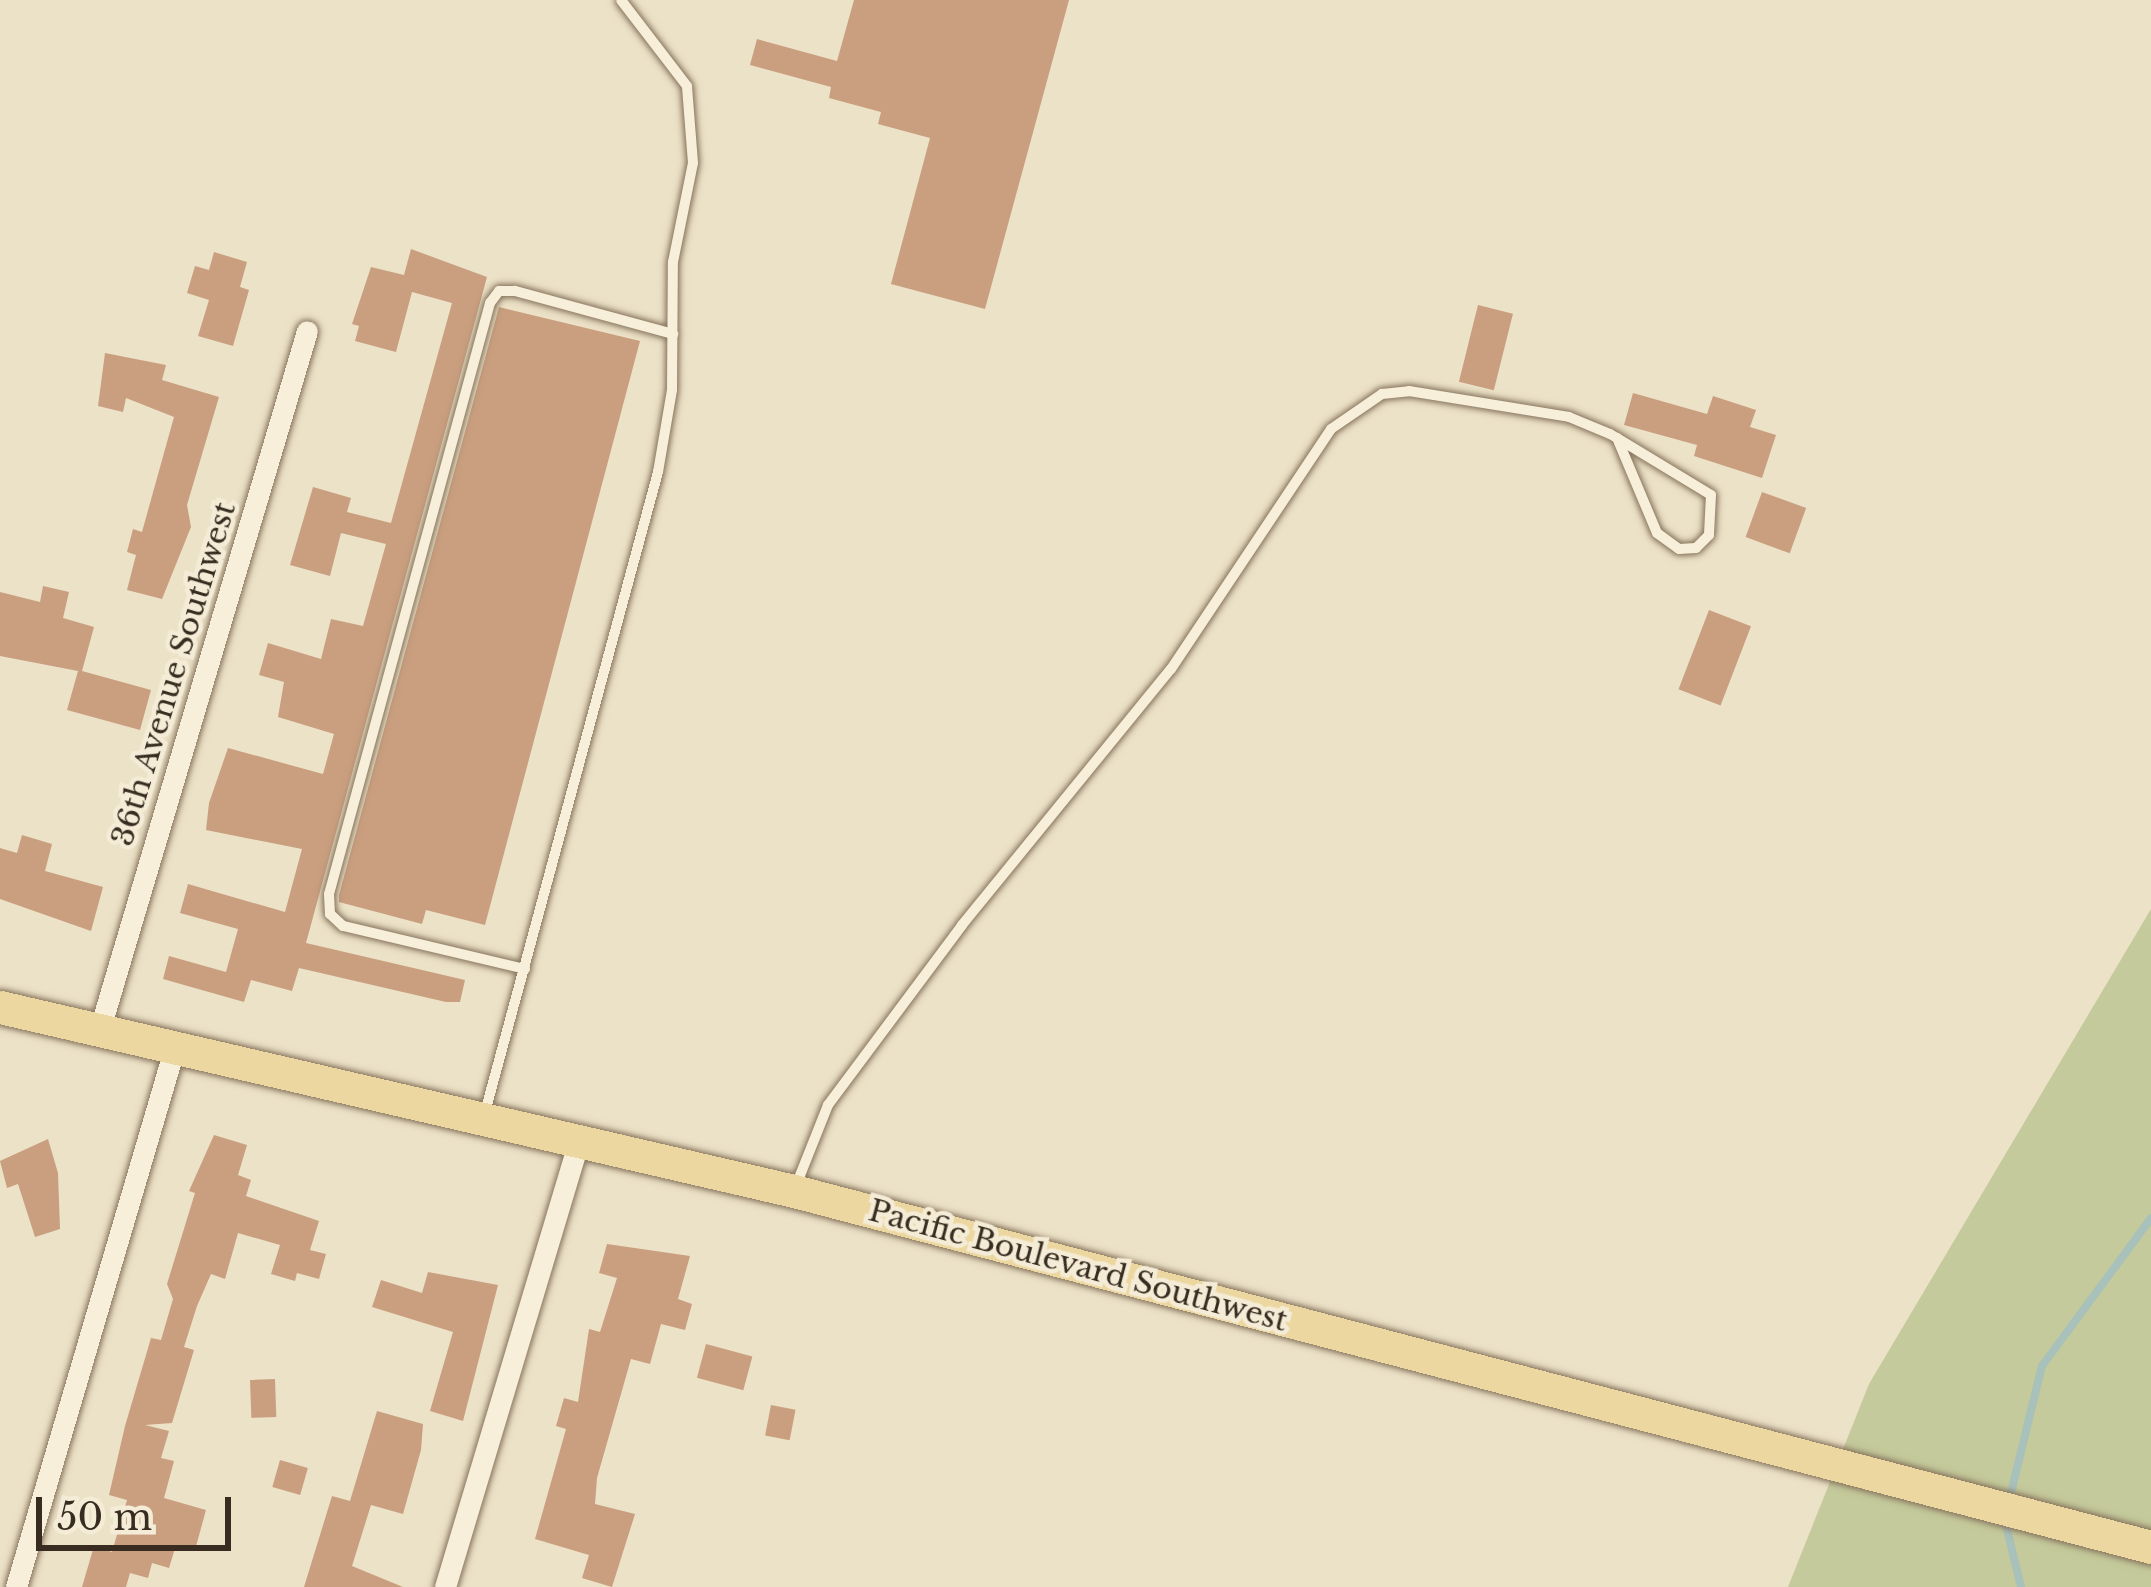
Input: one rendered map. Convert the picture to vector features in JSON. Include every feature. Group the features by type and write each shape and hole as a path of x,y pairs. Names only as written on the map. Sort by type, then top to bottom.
{"main road":[{"name":"Pacific Boulevard Southwest","path":"0,1007 98,1035 481,1125 794,1191 2151,1547"}],"street":[{"name":"36th Avenue Southwest","path":"98,1035 308,331"},
{"path":"16,1587 172,1053"},
{"path":"445,1587 578,1143"}],"lane":[{"path":"481,1125 658,472 673,334 673,262 693,163 687,86 621,0"},
{"path":"525,969 343,926 330,914 329,894 490,303 499,291 515,291 673,334"},
{"path":"794,1191 828,1105 962,925 1171,669 1331,429 1382,394 1409,391 1569,417 1617,438 1711,495 1709,535 1696,548 1678,549 1657,533 1617,438"}],"green space":[{"path":"2151,909 2151,1587 1788,1587 1869,1384"}],"building":[{"path":"854,0 1069,0 985,309 891,284 930,138 878,124 881,112 829,98 831,87 750,65 757,39 837,61"},
{"path":"411,249 487,277 306,943 465,980 460,1002 446,1002 299,968 292,991 251,980 244,1002 163,979 169,956 226,972 238,929 180,913 188,884 285,912 302,849 206,830 209,803 228,748 323,774 334,734 278,717 284,682 259,675 268,643 321,659 331,619 363,626 386,544 341,533 330,576 290,565 313,487 351,498 347,512 391,523 452,303 412,292 396,352 355,341 359,326 352,324 371,267 404,275"},
{"path":"214,252 247,262 240,287 249,290 233,346 198,336 209,300 187,293 195,266 209,270"},
{"path":"1478,305 1513,314 1494,390 1459,382"},
{"path":"499,307 640,341 485,925 426,910 422,924 339,902 339,895"},
{"path":"105,353 166,365 162,380 219,397 187,505 191,527 162,599 127,590 136,555 127,552 133,529 142,532 174,417 126,398 123,412 98,406"},
{"path":"1633,393 1707,414 1713,396 1756,410 1750,427 1776,435 1762,478 1694,456 1697,445 1624,425"},
{"path":"1762,492 1806,508 1790,553 1746,537"},
{"path":"43,586 69,592 63,618 94,627 82,671 151,690 140,730 67,710 78,671 0,656 0,592 40,602"},
{"path":"1709,610 1751,626 1721,705 1679,689"},
{"path":"22,835 52,844 45,871 103,887 91,931 0,899 0,848 17,853"},
{"path":"214,1135 247,1145 238,1175 251,1180 246,1196 319,1221 310,1250 326,1254 319,1279 297,1273 295,1281 271,1274 280,1245 238,1233 225,1279 211,1274 197,1306 184,1347 194,1350 172,1423 145,1425 169,1431 161,1458 174,1461 164,1498 206,1510 195,1550 176,1545 169,1568 152,1563 148,1578 130,1573 126,1587 82,1587 94,1546 112,1552 127,1500 109,1495 125,1426 151,1338 161,1340 173,1299 167,1284 195,1193 189,1191"},
{"path":"48,1139 58,1173 60,1229 35,1237 18,1184 7,1188 0,1161"},
{"path":"607,1244 690,1256 678,1299 692,1304 685,1330 661,1324 650,1364 631,1359 597,1478 595,1504 635,1514 612,1587 582,1578 589,1555 535,1539 566,1429 556,1426 564,1398 578,1402 589,1329 600,1332 617,1278 599,1273"},
{"path":"428,1272 498,1285 463,1421 430,1411 453,1332 372,1307 381,1280 422,1293"},
{"path":"706,1344 752,1356 743,1390 697,1378"},
{"path":"275,1379 276,1417 251,1418 250,1380"},
{"path":"771,1405 796,1410 790,1440 765,1435"},
{"path":"377,1411 423,1424 421,1450 403,1514 371,1505 352,1566 403,1587 304,1587 332,1496 350,1501"},
{"path":"280,1460 308,1468 300,1495 272,1487"}],"waterway":[{"path":"2009,1501 2042,1366 2151,1218"},
{"path":"2005,1521 2021,1587"}]}
